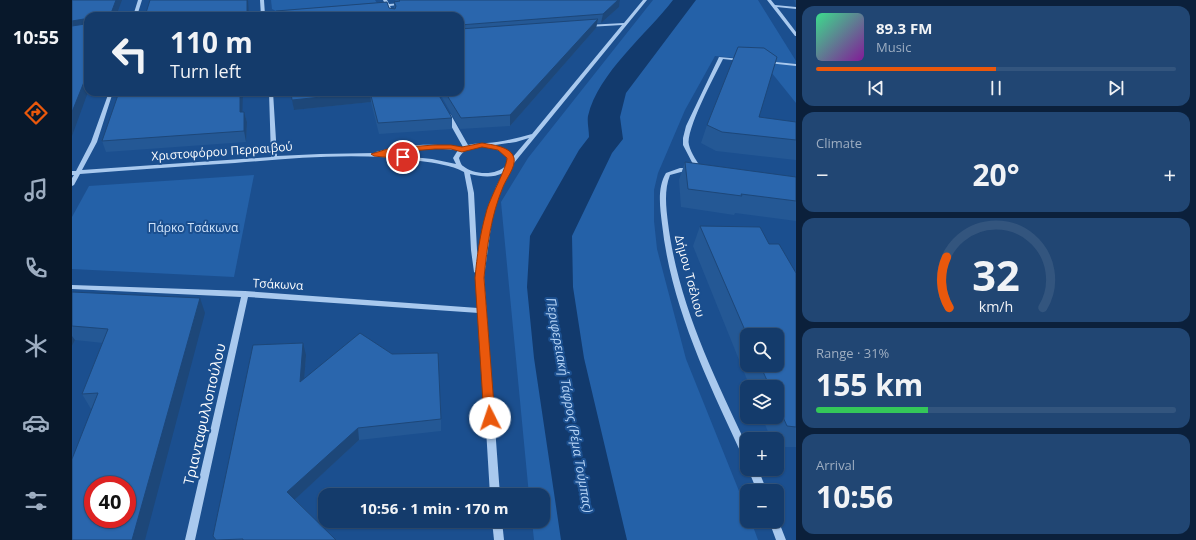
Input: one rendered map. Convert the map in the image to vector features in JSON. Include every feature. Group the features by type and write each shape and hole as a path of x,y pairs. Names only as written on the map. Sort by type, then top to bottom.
{"street":[{"path":"136,12 140,0"},
{"path":"262,0 264,12"},
{"path":"385,0 391,12"},
{"path":"495,488 480,278 481,258 490,212 510,165 645,0"},
{"path":"769,0 796,35"},
{"path":"372,7 409,4"},
{"path":"774,6 796,8"},
{"path":"586,27 626,24"},
{"name":"Δήμου Τσέλιου","path":"740,440 691,331 673,274 665,231 663,205 666,178 668,174 673,172 702,170 686,145 686,138 689,126 721,58 743,60"},
{"path":"766,62 796,65"},
{"path":"72,184 99,129 110,96"},
{"path":"271,96 274,158"},
{"path":"447,113 464,148 456,158 460,167"},
{"path":"478,145 504,142 534,135"},
{"path":"478,145 492,146 504,150 510,158 510,165"},
{"name":"Χριστοφόρου Περραιβού","path":"374,154 391,150 435,147 464,148 478,145"},
{"name":"Χριστοφόρου Περραιβού","path":"72,173 274,158 374,154 424,159 460,167 467,171"},
{"path":"467,171 476,174 491,174 500,172 510,165"},
{"path":"467,171 472,193 474,250 480,278"},
{"name":"Τσάκωνα","path":"72,287 245,294 482,311"},
{"name":"Τριανταφυλλοπούλου","path":"190,540 245,294"},
{"path":"498,528 499,540"},
{"path":"777,528 781,540"}],"green space":[{"path":"271,0 375,0 377,3 276,11 272,9"},
{"path":"653,0 758,0 796,61 796,64 715,56 685,110 658,173 654,190 654,221 657,249 686,359 740,494 740,528 754,528 758,540 534,540 533,528 550,528 550,488 528,488 501,202 528,158"},
{"path":"763,62 796,65 796,103"},
{"name":"Πάρκο Τσάκωνα","path":"254,175 234,277 72,269 72,217 89,186"}],"building":[{"path":"72,0 116,0 112,12 84,12 84,19 72,21"},
{"path":"150,0 247,0 247,12 146,12"},
{"path":"399,0 618,0 603,14 464,25 464,12 276,11 387,2 389,8 395,9 396,6 394,2 400,1"},
{"path":"598,19 510,115 461,118 447,96 464,96 464,29"},
{"path":"84,24 84,82 72,112 72,26"},
{"path":"738,47 764,48 777,57 759,117 796,122 796,140 722,132 707,125"},
{"path":"118,96 240,96 240,112 244,112 244,131 102,141"},
{"path":"292,96 331,96 292,100"},
{"path":"371,96 439,96 452,118 378,123"},
{"path":"685,162 796,177 796,201 688,189"},
{"path":"700,226 760,227 769,244 779,244 796,273 796,427 787,426 784,419 784,380 767,380 763,372 784,372 784,328 744,328"},
{"path":"72,292 200,298 136,526 136,476 84,476 84,528 135,528 132,540 72,540 72,459 98,393 82,394 108,329 72,326"},
{"path":"360,333 392,354 438,353 441,419 358,428 287,492 318,522 318,528 324,528 336,540 216,540 213,536 253,345 303,343 300,382"}],"waterway":[{"name":"Περιφερειακή Τάφρος (Ρέμα Τούμπας)","path":"594,540 559,358 550,287 551,236 596,150 606,139 604,117 611,93 642,52 672,18 685,0"}],"route":[{"path":"403,157 374,154 391,150 435,147 462,149 474,145 482,145 492,146 504,150 511,160 490,212 481,258 480,278 490,418"}]}
